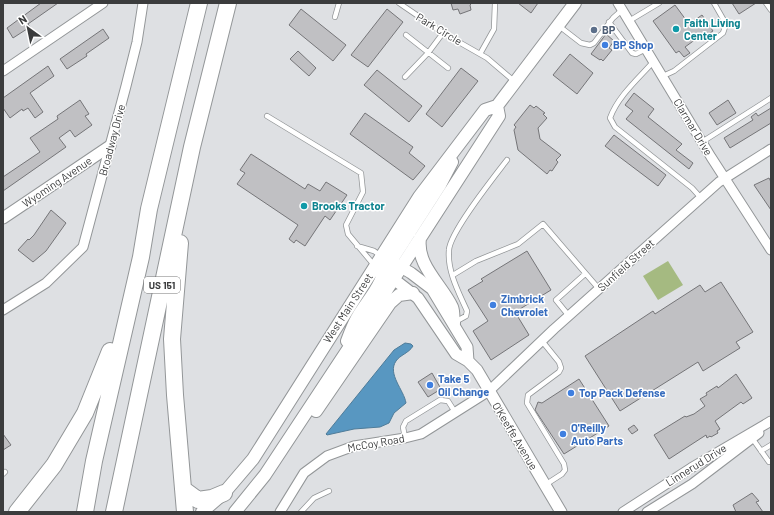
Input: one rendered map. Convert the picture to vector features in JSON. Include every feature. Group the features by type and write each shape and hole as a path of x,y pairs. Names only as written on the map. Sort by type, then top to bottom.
{"highway":[{"name":"US 151","path":"85,512 94,461 141,256 149,209 199,3"},
{"name":"US 151","path":"114,512 181,196 228,3"},
{"path":"185,512 175,395 172,339 180,247 214,59"},
{"path":"16,512 54,465 85,413 108,360 124,304 141,256"},
{"path":"183,488 198,500 212,498 224,493"}],"main road":[{"name":"West Main Street","path":"234,512 265,475 394,278 391,261 419,197 485,110 497,106 575,3"},
{"name":"West Main Street","path":"202,512 224,493 241,475 379,269 420,238 498,116 497,106"},
{"path":"420,238 419,247 422,258 452,309 454,323"},
{"path":"339,362 357,318 377,287 379,269"},
{"path":"282,449 298,437 390,303 399,295 416,296"}],"street":[{"path":"3,71 103,3"},
{"name":"Broadway Drive","path":"3,310 46,283 83,247 137,42 143,3"},
{"name":"Clarmar Drive","path":"620,6 702,142 771,250"},
{"name":"Wyoming Avenue","path":"3,218 110,146"},
{"name":"Sunfield Street","path":"488,391 569,316 702,198 725,179 771,149"},
{"name":"O'Keeffe Avenue","path":"391,261 432,289 454,323 467,347 468,361"},
{"name":"O'Keeffe Avenue","path":"379,269 394,278 416,296 456,354 468,361 477,370 488,391 561,512"},
{"path":"416,296 432,305 446,323 454,323"},
{"name":"McCoy Road","path":"280,512 304,473 327,456 354,446 421,434 488,391"},
{"name":"Linnerud Drive","path":"648,512 692,484 771,423"},
{"name":"Linnerud Drive","path":"623,512 691,468 771,423"}],"lane":[{"path":"335,17 338,3"},
{"name":"Park Circle","path":"399,3 443,33 480,54 515,82"},
{"path":"480,54 494,29 495,3"},
{"path":"629,21 659,3"},
{"path":"663,76 674,71 723,32 726,24 714,3"},
{"path":"766,3 771,10"},
{"path":"558,25 580,43 590,45 594,43 620,6"},
{"path":"610,22 632,53 636,54 647,49"},
{"path":"405,77 428,53 443,33"},
{"path":"406,36 448,68"},
{"path":"654,61 626,93 613,111 610,118 615,126 692,188 702,198"},
{"path":"702,142 771,98"},
{"path":"267,116 361,173 363,192 346,225 348,234 357,246 379,269"},
{"path":"454,323 466,316 467,311 452,275 448,252 450,244 470,211 507,160"},
{"path":"452,275 476,262 518,244 543,224 599,289"},
{"path":"357,246 374,251 391,261"},
{"path":"569,316 556,300 586,274"},
{"path":"542,341 561,368 559,372 528,395 527,403 564,464 565,470 562,474 545,485"},
{"path":"405,438 403,427 406,421 440,400 448,401 455,412"},
{"path":"752,438 769,462 771,461"},
{"path":"761,451 771,445"},
{"path":"301,512 314,498 329,491"}],"green space":[{"path":"668,261 683,285 658,300 643,276"}],"water":[{"path":"405,343 413,346 396,361 393,371 406,403 394,413 389,423 380,427 354,429 327,435 326,434 394,350"}],"building":[{"path":"41,3 58,3 28,24 30,27 13,38 7,28"},
{"path":"451,3 472,3 470,5 471,10 460,14 458,9 453,10"},
{"path":"518,3 538,3 531,13"},
{"path":"732,3 756,3 739,14"},
{"name":"Faith Living Center","path":"675,5 689,24 702,15 713,31 705,36 703,34 685,47 690,53 684,57 679,51 676,53 653,21"},
{"path":"301,9 346,45 333,61 289,25"},
{"path":"387,9 403,22 368,67 351,55"},
{"path":"103,29 109,38 86,54 87,56 67,69 60,59"},
{"name":"BP Shop","path":"606,34 614,41 609,48 612,50 603,61 591,54"},
{"path":"298,51 316,68 309,76 290,59"},
{"path":"570,54 593,73 577,94 553,75"},
{"path":"48,66 54,76 30,93 43,112 35,118 28,108 23,111 22,109 10,118 3,108 3,98"},
{"path":"461,68 478,81 442,127 426,114"},
{"path":"377,70 422,106 409,122 364,85"},
{"path":"634,93 654,109 648,117 682,144 676,150 693,163 689,169 626,119 633,111 625,105"},
{"path":"80,100 89,114 85,116 92,125 75,137 70,130 59,138 66,147 3,191 3,177 40,152 30,138 58,119 57,116"},
{"path":"728,100 736,113 717,125 709,113"},
{"path":"530,105 534,108 536,106 545,113 543,114 547,118 538,128 540,139 561,155 556,160 558,162 552,171 550,170 547,174 518,150 514,130 516,127 514,125"},
{"path":"771,108 771,123 730,148 724,138 753,120 751,117 756,113 758,116"},
{"path":"365,113 413,147 409,153 425,166 413,180 350,134"},
{"path":"614,135 666,175 658,186 605,146"},
{"name":"Brooks Tractor","path":"251,154 305,189 308,184 320,191 326,182 347,195 330,220 325,216 305,246 296,240 294,243 289,239 298,225 237,184 245,173 240,170"},
{"path":"769,178 771,182 771,210 754,185"},
{"path":"51,210 66,223 46,251 33,262 18,250 34,235"},
{"path":"527,251 551,290 515,312 529,335 491,360 473,331 488,321 468,290 483,281 481,279"},
{"path":"721,282 753,332 736,342 740,348 703,371 698,362 620,411 585,356 653,311 655,314 700,285 705,292"},
{"name":"Take 5 Oil Change","path":"432,373 441,389 428,397 418,382"},
{"path":"736,374 752,398 743,404 741,402 715,421 720,429 717,431 718,433 707,438 706,435 669,459 654,435 685,416 694,414 705,406 700,399 707,395 706,393 717,386 718,388"},
{"path":"579,379 609,426 564,454 535,410 538,402 542,403"},
{"path":"634,425 638,430 632,434 628,429"},
{"path":"3,434 11,445 3,450"},
{"path":"752,493 759,501 756,502 763,512 736,512 733,505"}],"place":[{"name":"Faith Living Center","path":"676,29"},
{"name":"BP","path":"594,30"},
{"name":"BP Shop","path":"605,45"},
{"name":"Brooks Tractor","path":"304,206"},
{"name":"Zimbrick Chevrolet","path":"493,305"},
{"name":"Take 5 Oil Change","path":"430,385"},
{"name":"Top Pack Defense","path":"571,393"},
{"name":"O'Reilly Auto Parts","path":"563,434"}]}
